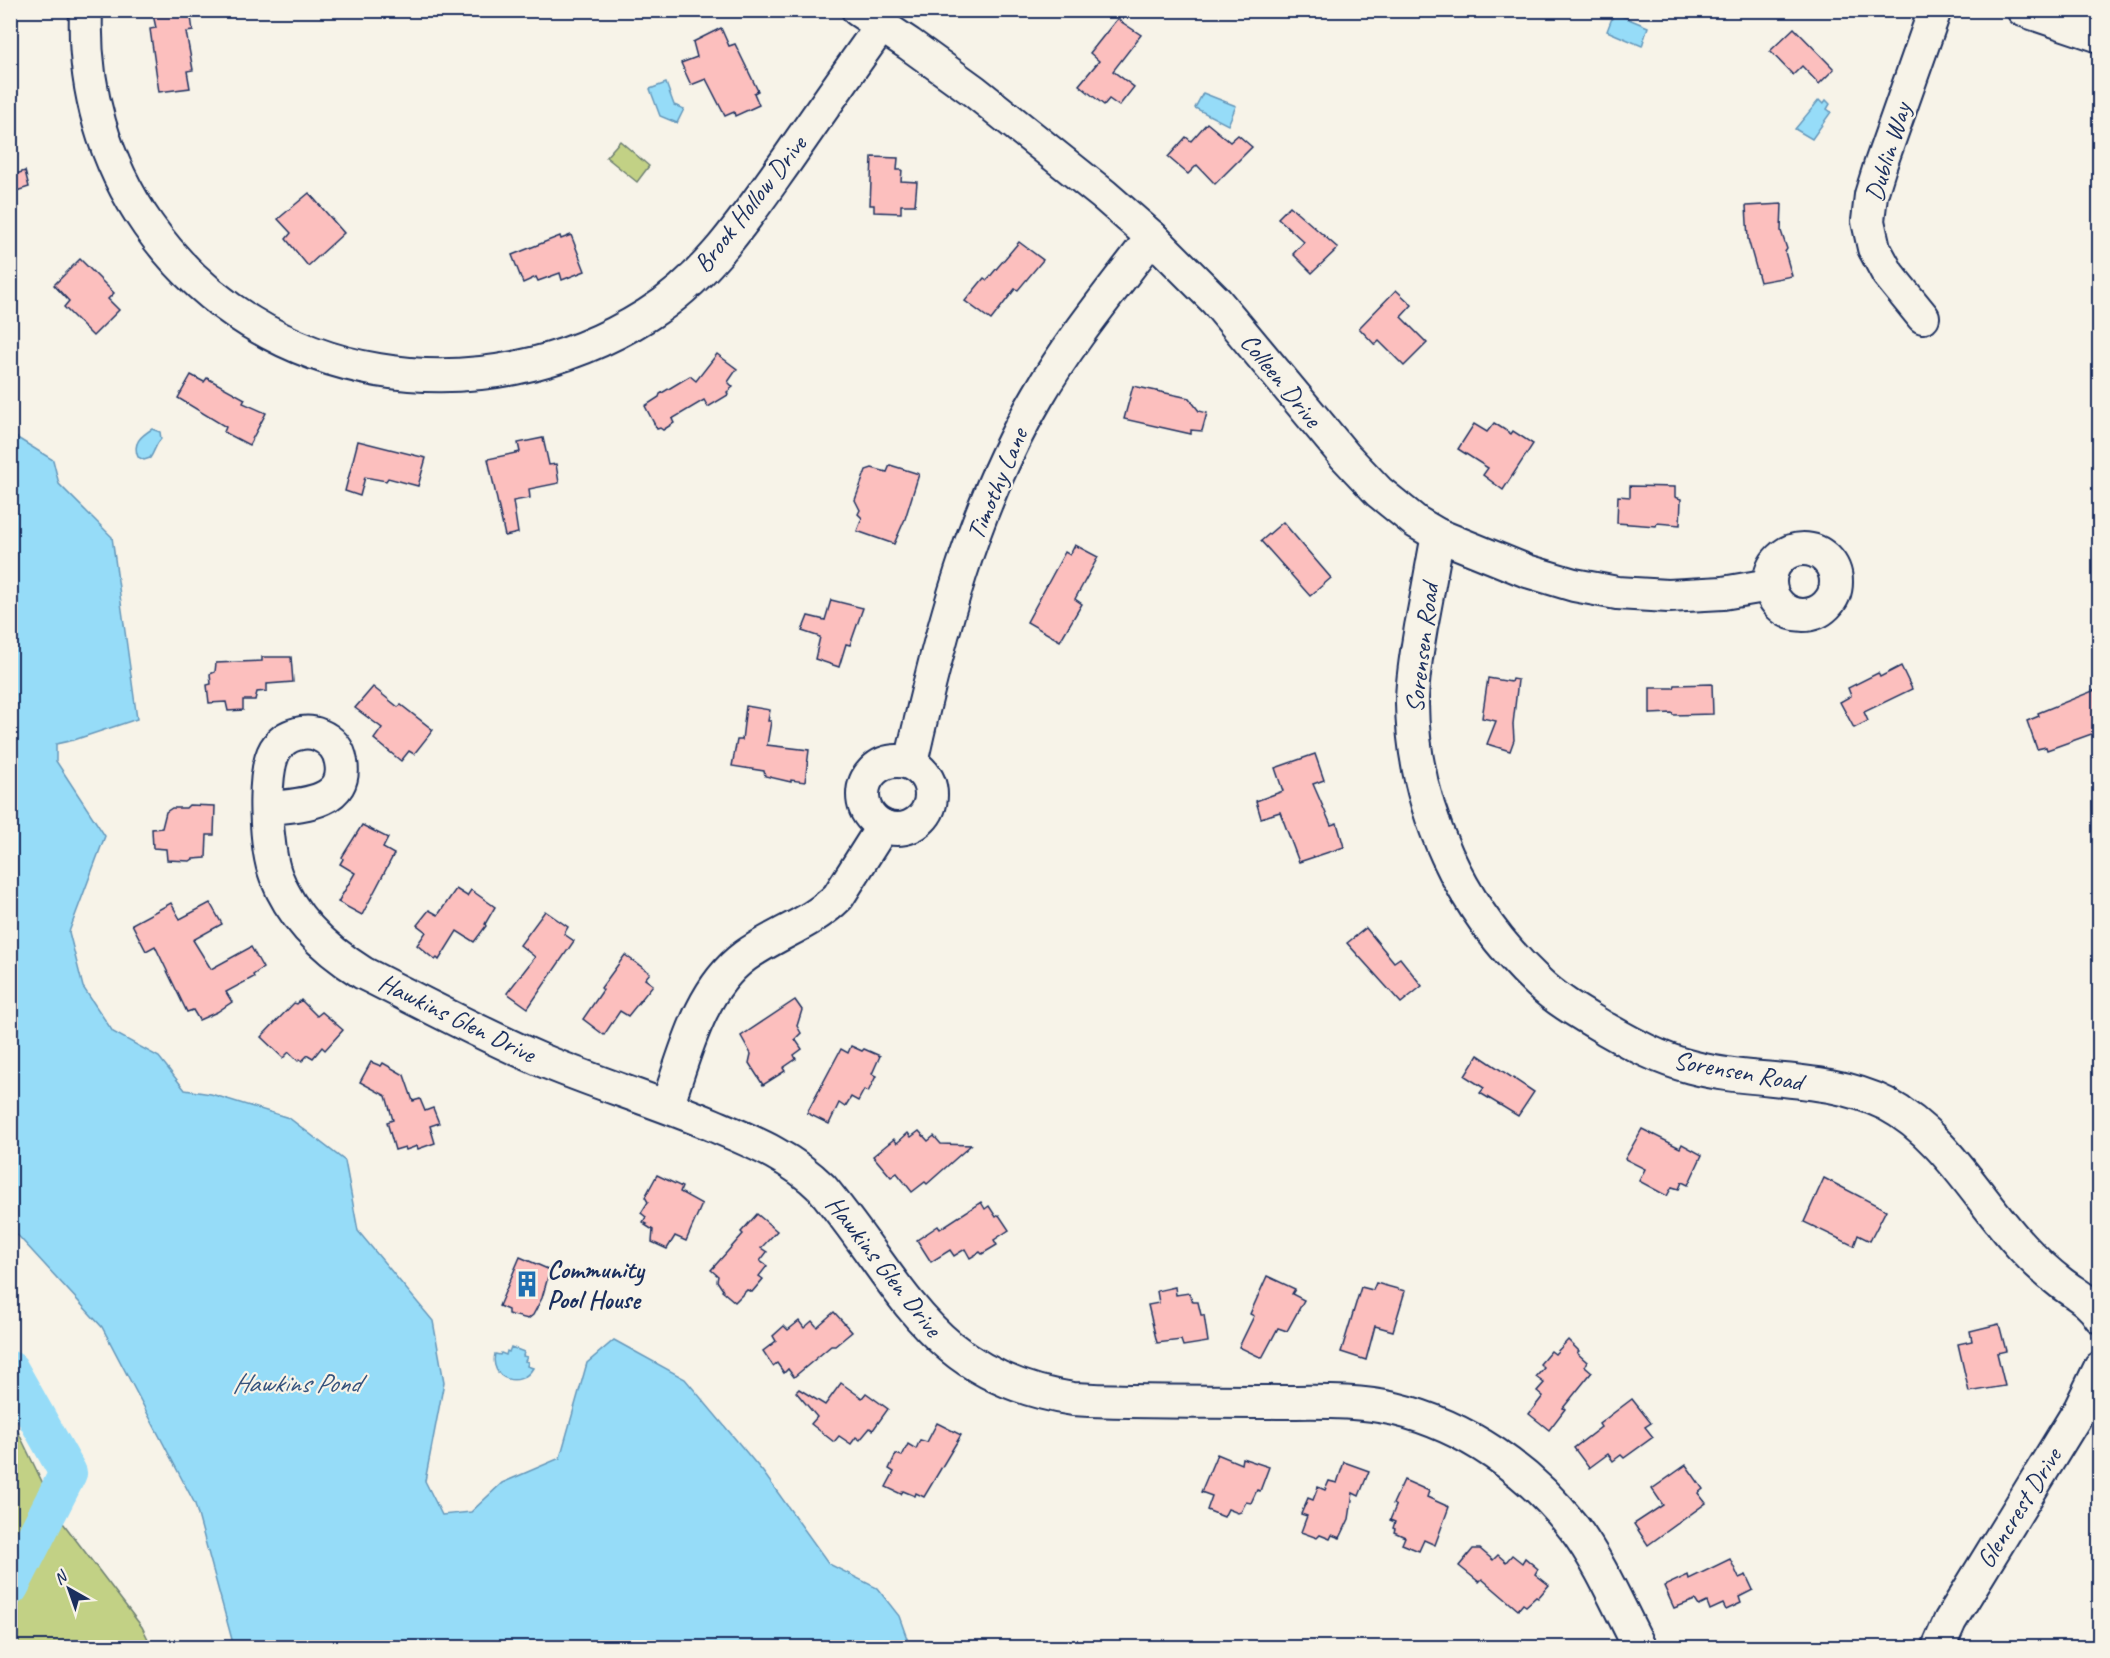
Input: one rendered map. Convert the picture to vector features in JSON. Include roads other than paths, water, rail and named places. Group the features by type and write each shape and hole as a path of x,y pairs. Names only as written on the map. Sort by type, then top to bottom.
{"street":[{"name":"Brook Hollow Drive","path":"86,10 88,66 96,114 111,161 134,204 162,245 195,281 233,312 275,338 321,356 368,369 416,376 465,376 513,369 560,356 605,338 648,315 687,284 722,248 753,208 869,18"},
{"name":"Dublin Way","path":"1923,317 1888,274 1874,248 1868,220 1871,195 1880,166 1935,10"},
{"path":"2024,10 2100,36"},
{"name":"Colleen Drive","path":"869,18 974,91 1104,195 1152,237 1216,301 1345,456 1372,485 1416,522 1438,535 1527,571 1574,585 1617,593 1668,596 1723,593 1770,585"},
{"name":"Timothy Lane","path":"912,763 928,686 957,584 982,514 1009,450 1057,366 1152,237"},
{"name":"Sorensen Road","path":"1438,535 1415,662 1412,700 1417,758 1431,816 1446,855 1465,891 1488,925 1514,957 1540,984 1570,1007 1649,1053 1691,1067 1735,1076 1845,1089 1888,1105 1908,1119 1942,1150 2023,1249 2060,1282 2087,1300 2100,1317"},
{"path":"895,760 912,763 921,769 930,784 931,801 927,811 920,820 905,828 894,829 883,826 873,820 864,806 862,794 864,783 874,769 884,763 895,760"},
{"name":"Hawkins Glen Drive","path":"268,808 268,841 276,878 308,928 333,953 374,978 540,1059 667,1106 766,1147 806,1172 830,1198 906,1302 927,1326 965,1358 1008,1382 1039,1393 1073,1399 1333,1402 1372,1405 1423,1417 1502,1458 1546,1496 1574,1529 1596,1563 1640,1647"},
{"path":"667,1106 700,1018 722,978 745,956 808,921 829,906 838,897 883,826"},
{"name":"Glencrest Drive","path":"1938,1647 1950,1621 2080,1409 2100,1368"}],"water":[{"path":"1614,13 1648,27 1642,46 1607,31"},
{"path":"666,83 674,105 684,109 677,123 660,116 650,89"},
{"path":"1203,93 1236,106 1228,125 1195,108"},
{"path":"1819,100 1823,104 1826,100 1830,104 1827,109 1831,112 1812,139 1795,129"},
{"path":"152,429 160,432 161,439 150,458 144,460 138,457 137,444 141,437"},
{"name":"Hawkins Pond","path":"11,434 53,460 59,484 112,537 137,719 56,744 56,761 105,836 69,932 83,987 113,1032 159,1057 185,1090 211,1094 289,1118 345,1161 358,1231 433,1321 444,1382 425,1481 442,1515 471,1512 502,1483 560,1458 587,1363 614,1340 685,1379 763,1472 829,1564 877,1588 899,1616 910,1647 234,1647 195,1504 102,1327 11,1228"},
{"path":"511,1347 524,1352 523,1356 527,1357 525,1361 528,1362 527,1366 533,1368 521,1379 507,1379 501,1375 494,1363 495,1354 506,1355"}],"waterway":[{"path":"10,1370 68,1473 10,1587"}],"place":[{"name":"Community Pool House","path":"527,1284"}]}
